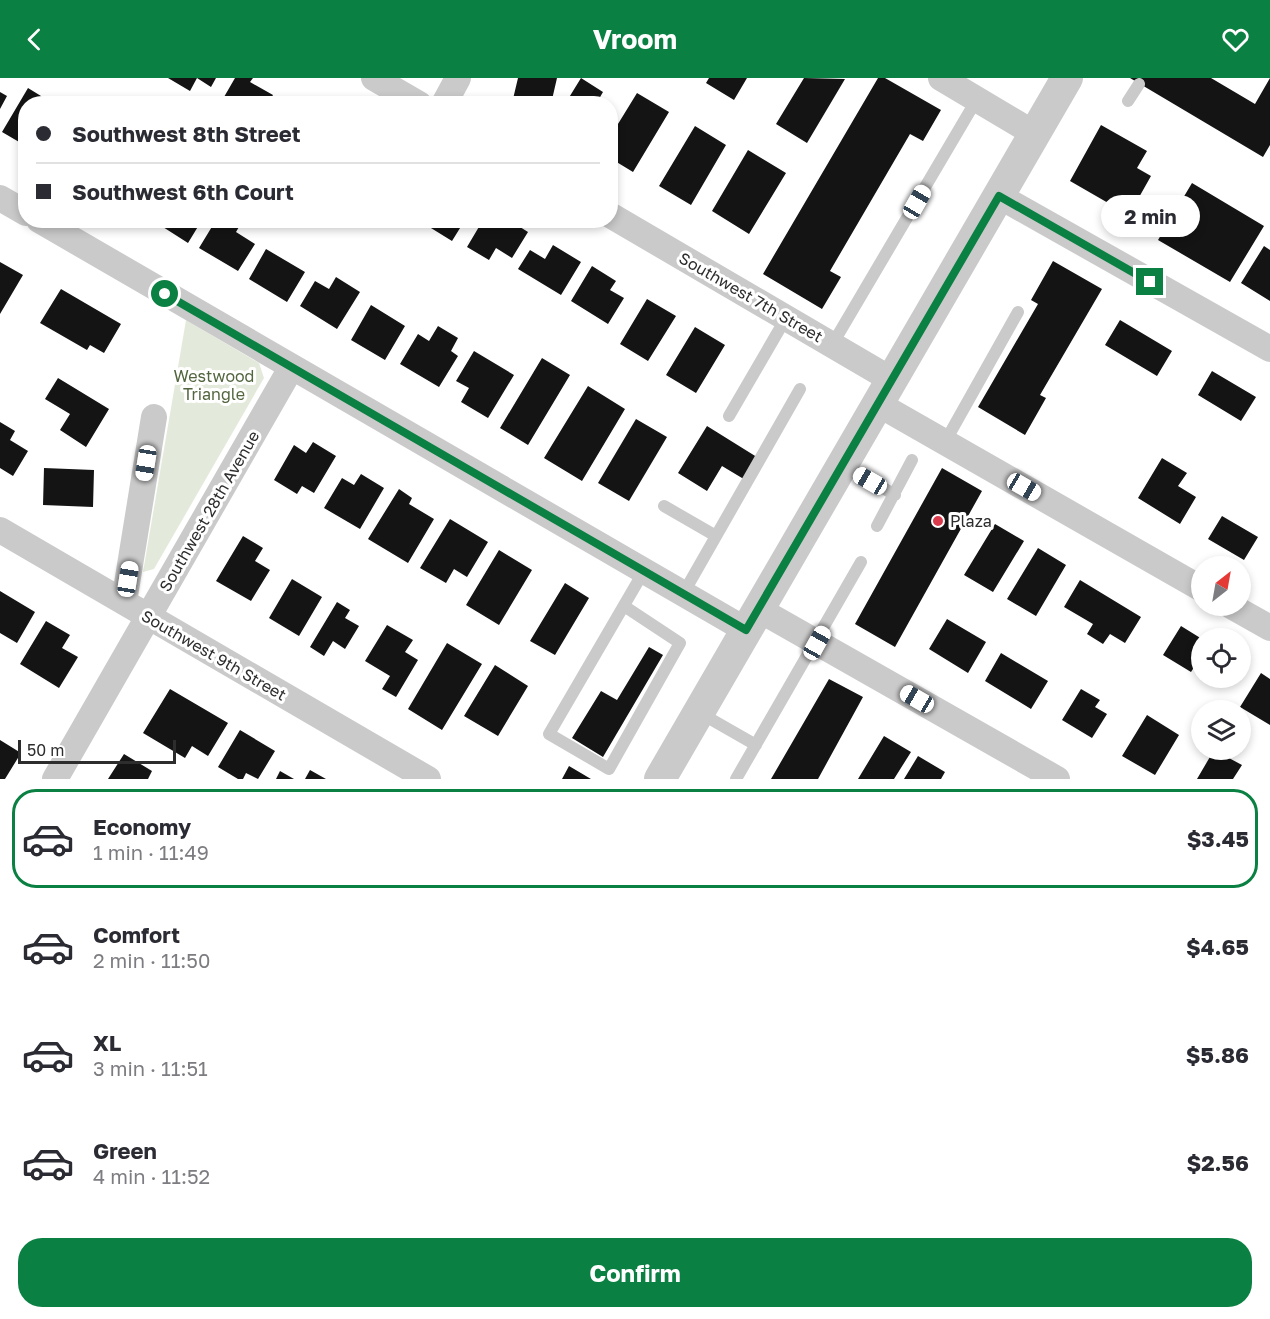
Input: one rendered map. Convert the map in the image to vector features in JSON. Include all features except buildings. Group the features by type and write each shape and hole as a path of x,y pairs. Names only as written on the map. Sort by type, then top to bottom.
{"street":[{"path":"374,78 405,96"},
{"path":"448,96 458,78"},
{"path":"941,78 1035,134"},
{"path":"660,779 1067,78"},
{"path":"999,196 1270,349"},
{"path":"0,198 18,208"},
{"name":"Southwest 7th Street","path":"618,220 832,345 945,442 1191,583"},
{"path":"53,228 683,594 817,643 1057,779"},
{"name":"Southwest 28th Avenue","path":"55,779 291,368"},
{"path":"124,602 154,417"},
{"name":"Southwest 9th Street","path":"0,530 428,779"},
{"path":"1249,616 1270,628"}],"lane":[{"path":"1128,102 1139,84"},
{"path":"832,345 977,99"},
{"path":"945,442 1017,312"},
{"path":"729,416 786,318"},
{"path":"683,594 800,389"},
{"path":"877,526 912,460"},
{"path":"843,465 895,495"},
{"path":"664,506 716,536"},
{"path":"736,779 817,643 861,562"},
{"path":"624,606 680,643 609,769 549,734 624,606 644,572"},
{"path":"699,712 756,745"}],"green space":[{"name":"Westwood Triangle","path":"186,320 259,363 264,378 154,569 143,572"}],"place":[{"name":"Plaza","path":"938,521"}],"route":[{"path":"165,294 746,630 999,196 1150,282"}]}
